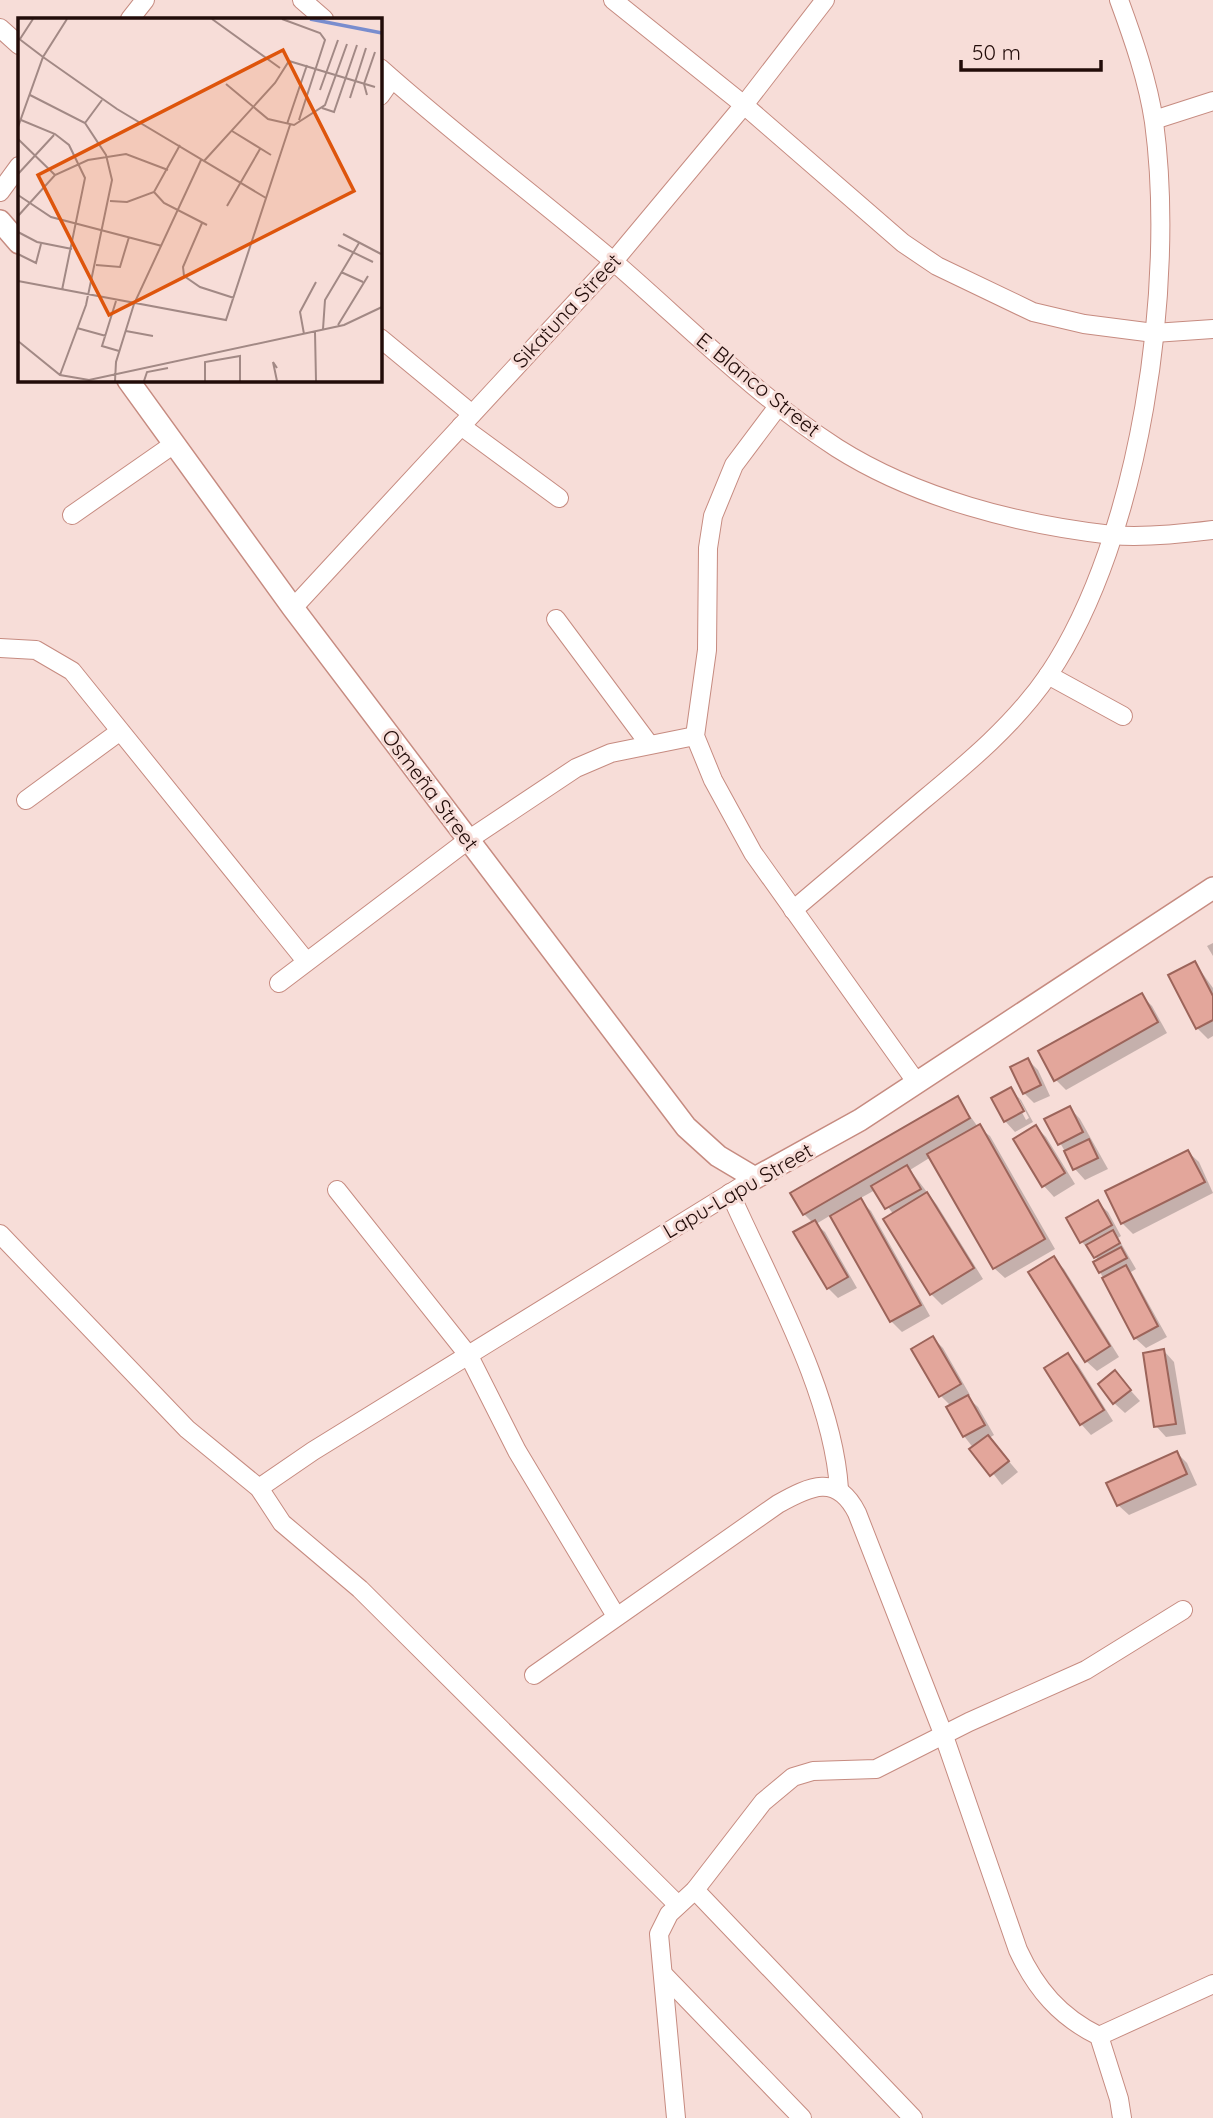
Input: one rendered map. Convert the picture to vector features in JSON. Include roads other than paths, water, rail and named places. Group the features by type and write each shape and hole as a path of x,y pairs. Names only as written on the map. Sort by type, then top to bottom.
{"street":[{"path":"131,18 145,0"},
{"path":"302,0 323,18"},
{"path":"613,0 744,105 903,243 937,266 1032,312 1084,324 1154,333 1213,328"},
{"name":"Sikatuna Street","path":"293,608 613,262 744,105 825,0"},
{"path":"793,910 989,743 1048,675 1085,608 1115,535 1132,464 1154,333 1158,211 1154,120 1140,64 1119,0"},
{"path":"0,28 18,44"},
{"name":"E. Blanco Street","path":"386,74 613,262 779,405 835,447 873,469 920,491 1054,526 1115,535 1213,530"},
{"path":"1154,120 1213,101"},
{"path":"0,192 18,167"},
{"path":"0,221 18,242"},
{"path":"382,340 466,420 559,498"},
{"name":"Osmeña Street","path":"129,382 293,608 686,1127 718,1156 755,1178"},
{"path":"779,405 734,466 713,516 708,548 707,650 695,736 731,816 793,910 918,1083"},
{"path":"72,516 174,444"},
{"path":"556,619 649,744"},
{"path":"0,648 36,650 72,671 306,961"},
{"path":"1048,675 1123,716"},
{"path":"26,800 119,732"},
{"path":"279,983 468,840 576,768 611,753 695,736"},
{"name":"Lapu-Lapu Street","path":"259,1488 313,1451 730,1193 831,1138 1213,888"},
{"path":"337,1191 469,1356 517,1451 617,1616"},
{"path":"730,1193 803,1356 837,1460 839,1489 850,1499 857,1513 944,1736 1029,1973 1056,2007 1081,2028 1099,2036 1119,2099 1122,2118"},
{"path":"0,1234 187,1429 259,1488 282,1523 360,1589 678,1905"},
{"path":"534,1675 803,1490 839,1489"},
{"path":"676,2118 659,1934 668,1914 695,1890 763,1802 793,1777 813,1771 876,1769 1086,1670 1183,1610"},
{"path":"695,1890 913,2118"},
{"path":"663,1974 802,2118"},
{"path":"1099,2036 1213,1984"}]}
